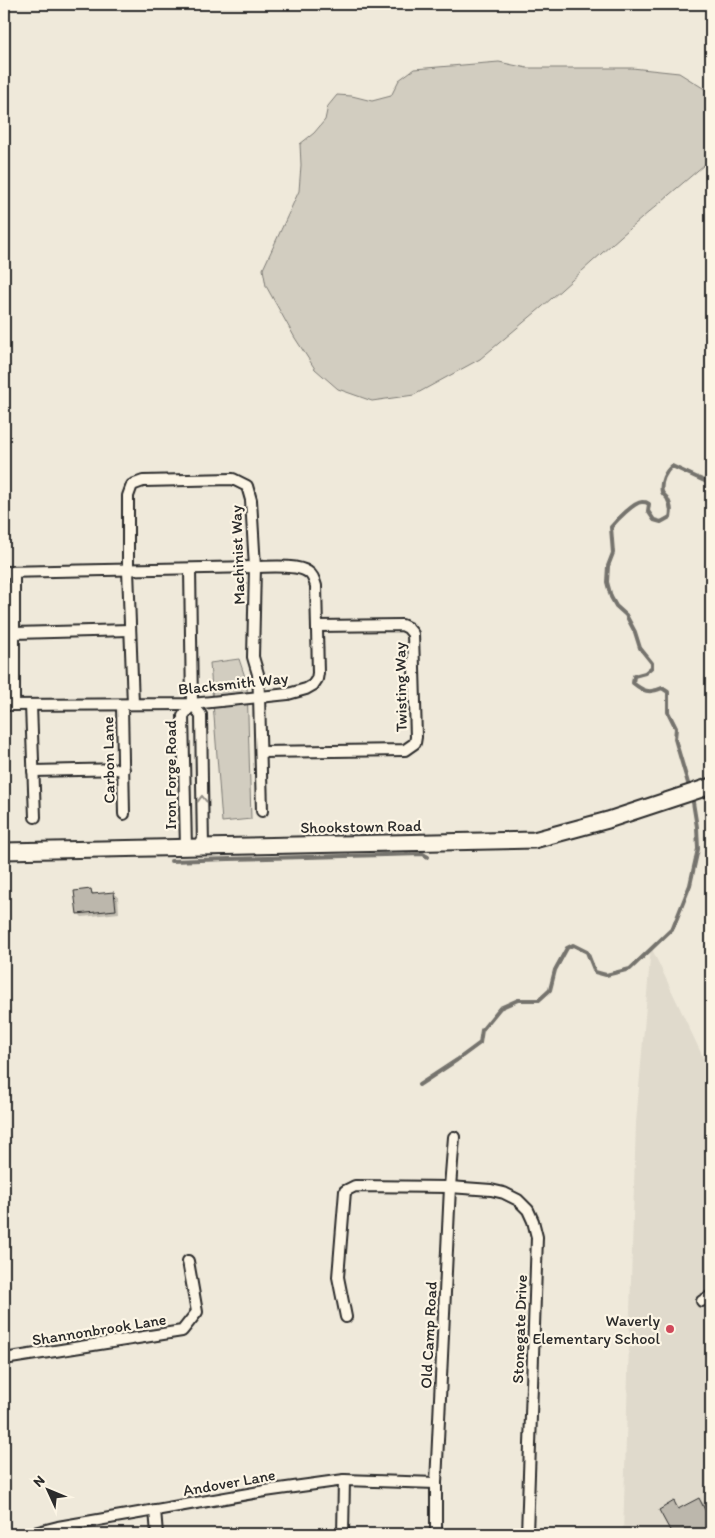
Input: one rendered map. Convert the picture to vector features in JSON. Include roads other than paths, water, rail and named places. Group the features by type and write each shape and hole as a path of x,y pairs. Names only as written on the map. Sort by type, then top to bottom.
{"street":[{"name":"Machinist Way","path":"128,704 130,630 128,496 132,485 143,481 233,479 248,486 254,567 253,657 258,674 262,811"},
{"name":"Blacksmith Way","path":"9,572 254,567 302,569 313,578 316,586 318,673 313,685 288,694 192,704 9,705"},
{"name":"Iron Forge Road","path":"190,569 192,704 200,715 203,848"},
{"path":"9,572 14,633 9,705"},
{"name":"Twisting Way","path":"261,752 405,750 415,743 413,634 408,628 402,626 317,626"},
{"path":"14,633 130,630"},
{"name":"Carbon Lane","path":"124,814 124,769 128,704"},
{"name":"Iron Forge Road","path":"186,848 183,716 192,704"},
{"path":"30,705 35,817"},
{"path":"33,770 124,769"},
{"name":"Shookstown Road","path":"4,851 534,840 608,820 711,786"},
{"name":"Old Camp Road","path":"436,1534 436,1483 454,1137"},
{"name":"Stonegate Drive","path":"346,1317 338,1277 345,1191 355,1186 450,1187 492,1190 504,1193 518,1200 528,1210 533,1220 537,1237 527,1534"},
{"name":"Shannonbrook Lane","path":"4,1359 182,1331 197,1312 188,1261"},
{"path":"702,1301 711,1296"},
{"path":"343,1534 344,1480"},
{"name":"Andover Lane","path":"30,1534 58,1527 265,1490 344,1480 436,1483"},
{"path":"155,1510 157,1534"}],"waterway":[{"path":"690,790 675,739 676,728 668,712 668,692 662,688 646,691 633,683 634,676 645,673 652,667 652,663 640,648 635,632 626,615 616,606 611,597 607,582 608,566 613,553 611,527 630,508 639,503 646,502 649,504 648,511 654,520 661,522 670,517 670,505 662,492 662,485 667,471 672,466 711,484"},
{"path":"419,1085 480,1043 482,1030 500,1008 518,1000 539,1000 550,990 555,970 567,948 573,945 587,952 595,972 606,975 630,969 673,928 690,885 698,849 692,796"},
{"path":"171,861 423,854 428,857"}],"place":[{"name":"Waverly Elementary School","path":"670,1329"}]}
